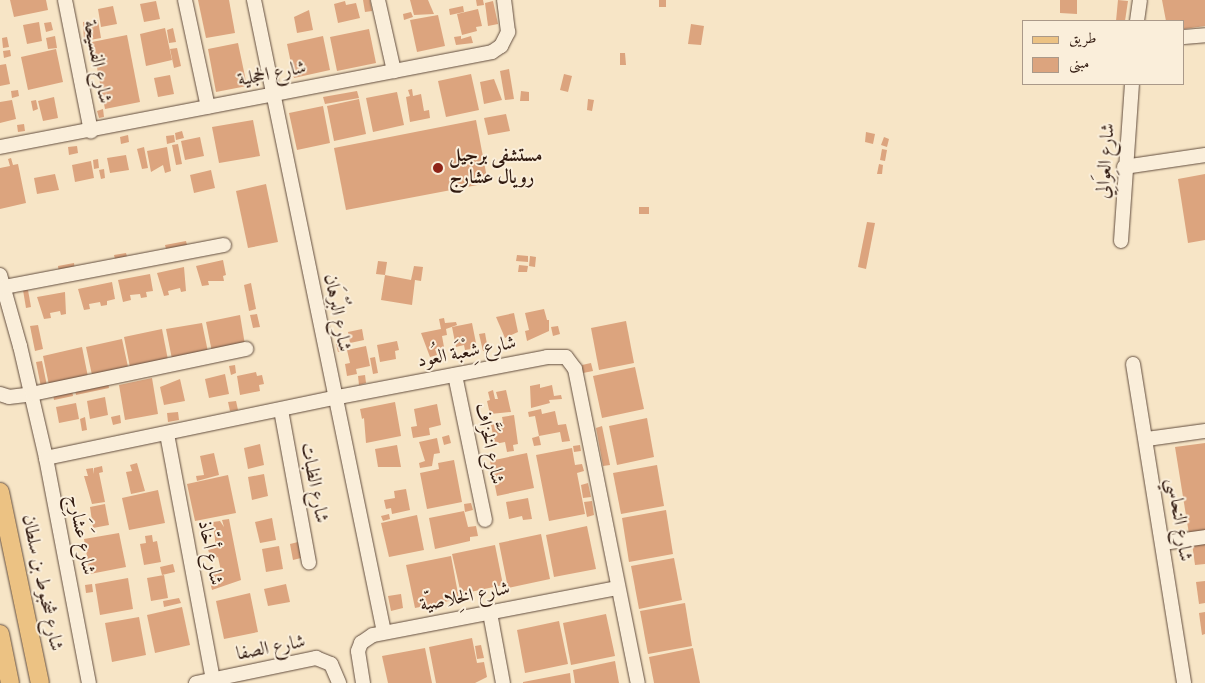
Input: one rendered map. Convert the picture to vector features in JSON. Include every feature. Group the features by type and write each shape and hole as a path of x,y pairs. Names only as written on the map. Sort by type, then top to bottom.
{"main road":[{"name":"شارع شخبوط بن سلطان","path":"0,492 40,683"},
{"path":"0,634 10,683"}],"street":[{"name":"شارع الفسيحة","path":"65,0 91,132"},
{"path":"185,0 208,107"},
{"name":"شارع البُرْهَان","path":"254,0 333,398 384,632"},
{"path":"378,0 394,71"},
{"name":"شارع الحجلية","path":"0,147 91,132 497,49 508,32 504,0"},
{"path":"1137,20 1140,0"},
{"path":"1185,37 1205,35"},
{"name":"شارع العِوَالِي","path":"1121,241 1124,167 1132,85"},
{"path":"1124,167 1205,155"},
{"path":"2,281 224,245"},
{"name":"شارع عَشَارِج","path":"2,281 32,394 46,458 89,683"},
{"path":"3,399 246,349"},
{"name":"شارع شِعْبَة العُود","path":"46,458 333,398 552,356 566,357 572,362 638,683"},
{"name":"شارع النحاسي","path":"1133,364 1147,439 1184,683"},
{"name":"شارع الخَزَّاف","path":"455,375 485,520"},
{"name":"شارع الظبات","path":"281,410 309,562"},
{"path":"1147,439 1205,431"},
{"name":"شارع أخّاذ","path":"167,434 214,680"},
{"path":"1163,543 1205,537"},
{"name":"شارع الخِلاصيّة","path":"363,683 358,655 359,647 368,637 384,632 618,588"},
{"path":"490,613 503,683"},
{"name":"شارع الصفا","path":"196,683 316,658 331,664 339,683"}],"building":[{"path":"10,0 46,0 48,10 14,17"},
{"path":"198,0 229,0 235,33 206,38"},
{"path":"363,0 370,0 372,11 365,12"},
{"path":"410,0 428,0 434,14 414,15"},
{"path":"476,0 483,0 484,5 477,6"},
{"path":"659,0 666,0 666,7 659,7"},
{"path":"1060,0 1077,0 1077,14 1060,13"},
{"path":"1118,0 1128,1 1125,20 1116,20"},
{"path":"1162,0 1205,0 1205,26 1185,29 1185,20 1166,20"},
{"path":"156,1 160,19 144,22 140,4"},
{"path":"345,1 346,5 356,3 360,18 338,23 334,4"},
{"path":"493,1 498,24 488,26 485,3"},
{"path":"113,6 117,24 101,27 98,9"},
{"path":"463,6 464,12 450,15 449,9"},
{"path":"478,9 482,26 476,27 477,31 462,35 457,14"},
{"path":"309,10 313,30 297,33 294,17"},
{"path":"411,12 413,17 404,20 403,14"},
{"path":"438,15 445,46 417,52 410,20"},
{"path":"98,20 101,38 84,41 83,22"},
{"path":"39,22 42,41 27,44 23,25"},
{"path":"51,22 53,30 46,32 44,23"},
{"path":"691,24 704,26 701,45 688,44"},
{"path":"165,28 172,60 146,66 140,34"},
{"path":"173,28 176,42 169,43 167,30"},
{"path":"369,29 376,63 337,71 330,37"},
{"path":"127,35 140,102 105,109 92,42"},
{"path":"55,36 57,48 48,49 46,38"},
{"path":"323,36 330,70 294,78 287,44"},
{"path":"461,36 461,39 471,36 473,43 456,45 454,37"},
{"path":"7,37 9,47 3,48 2,38"},
{"path":"238,43 247,86 216,92 208,49"},
{"path":"177,48 181,66 174,68 170,49"},
{"path":"56,49 63,82 28,90 21,57"},
{"path":"10,50 11,56 4,58 3,51"},
{"path":"620,53 625,53 626,65 620,65"},
{"path":"6,64 10,84 0,86 0,65"},
{"path":"509,69 514,99 505,100 500,71"},
{"path":"471,74 479,110 446,117 438,81"},
{"path":"564,74 572,76 568,92 560,90"},
{"path":"170,75 174,94 158,97 154,78"},
{"path":"494,79 502,100 484,104 480,82"},
{"path":"412,89 413,96 421,94 424,111 429,110 430,118 410,122 406,97 410,96 408,90"},
{"path":"18,90 19,96 12,98 11,91"},
{"path":"357,91 359,98 325,104 323,97"},
{"path":"521,91 529,92 529,101 520,101"},
{"path":"397,92 404,125 373,132 366,98"},
{"path":"54,97 58,118 43,121 38,101"},
{"path":"359,99 366,134 334,141 327,106"},
{"path":"588,99 594,100 592,111 587,110"},
{"path":"12,100 16,119 0,123 0,102"},
{"path":"36,100 38,109 33,111 31,101"},
{"path":"323,106 330,143 297,150 289,113"},
{"path":"103,109 104,117 99,118 97,111"},
{"path":"506,114 510,131 488,135 484,118"},
{"path":"253,120 260,156 219,163 212,127"},
{"path":"476,120 488,183 346,210 334,148"},
{"path":"24,124 25,131 18,132 17,125"},
{"path":"182,131 184,138 176,140 175,133"},
{"path":"866,132 875,134 873,144 865,142"},
{"path":"128,135 129,142 121,144 120,137"},
{"path":"174,135 175,142 167,144 166,136"},
{"path":"200,137 204,156 185,160 181,141"},
{"path":"884,137 889,139 887,147 881,145"},
{"path":"178,144 182,164 176,165 172,145"},
{"path":"77,146 78,153 69,155 68,147"},
{"path":"144,147 148,168 142,169 137,149"},
{"path":"167,147 171,171 165,173 163,165 151,172 147,151"},
{"path":"882,149 887,150 885,161 880,160"},
{"path":"126,155 129,170 110,173 107,158"},
{"path":"11,158 13,165 18,164 26,203 0,209 0,168 10,166 8,159"},
{"path":"98,159 99,168 94,169 93,160"},
{"path":"91,161 94,178 75,182 72,165"},
{"path":"879,164 883,165 882,174 877,174"},
{"path":"104,169 105,178 101,179 99,170"},
{"path":"211,170 215,188 194,193 190,175"},
{"path":"55,174 59,190 37,194 34,178"},
{"path":"1205,174 1205,240 1188,243 1178,179"},
{"path":"266,184 278,242 248,248 236,191"},
{"path":"639,207 649,207 649,214 639,214"},
{"path":"867,222 875,223 866,269 858,267"},
{"path":"186,241 188,249 167,253 165,245"},
{"path":"126,253 128,260 116,263 114,255"},
{"path":"517,255 528,256 528,262 516,261"},
{"path":"530,256 536,257 535,267 529,266"},
{"path":"223,260 226,275 223,276 224,281 208,281 209,285 202,286 196,266"},
{"path":"378,261 387,262 385,275 376,274"},
{"path":"74,263 75,271 59,274 58,266"},
{"path":"519,265 528,266 527,272 518,272"},
{"path":"414,266 423,267 421,281 415,280 412,305 381,300 385,275 411,280"},
{"path":"184,267 186,291 181,292 180,288 168,291 169,295 164,296 157,273"},
{"path":"150,274 153,291 146,292 147,297 141,298 140,294 130,295 131,300 123,302 118,280"},
{"path":"112,282 115,299 107,301 107,305 101,306 100,302 89,304 90,309 84,310 78,289"},
{"path":"251,283 256,309 249,311 244,285"},
{"path":"23,290 28,290 31,307 26,308"},
{"path":"65,292 66,314 61,315 60,311 50,313 51,318 44,319 37,297"},
{"path":"544,309 547,320 549,320 549,331 527,341 525,331 529,330 525,313"},
{"path":"514,313 518,332 505,338 496,317"},
{"path":"257,314 260,327 253,328 250,315"},
{"path":"240,315 245,345 212,352 206,322"},
{"path":"444,318 445,323 456,322 457,325 446,329 447,335 442,336 444,347 435,349 437,355 430,357 421,333 441,329 439,319"},
{"path":"626,321 634,363 599,370 591,328"},
{"path":"202,323 208,352 172,359 166,329"},
{"path":"472,323 477,348 465,350 464,345 456,347 452,327"},
{"path":"38,325 43,349 35,351 30,326"},
{"path":"558,326 560,334 553,336 551,327"},
{"path":"162,329 168,360 130,367 124,337"},
{"path":"362,329 364,340 350,343 348,332"},
{"path":"485,333 488,350 483,351 479,334"},
{"path":"122,339 128,367 92,375 86,347"},
{"path":"397,341 399,350 395,351 396,359 380,362 377,345"},
{"path":"342,342 344,351 338,352 336,344"},
{"path":"366,346 370,366 356,369 357,374 347,376 345,364 350,363 347,350"},
{"path":"82,347 88,377 49,385 43,356"},
{"path":"375,357 378,373 373,374 370,358"},
{"path":"42,361 47,386 41,387 36,362"},
{"path":"591,363 593,371 583,373 582,365"},
{"path":"235,365 236,373 231,375 229,366"},
{"path":"635,367 644,409 602,418 593,376"},
{"path":"256,372 257,376 262,375 264,384 259,385 260,391 240,395 237,376"},
{"path":"225,374 229,394 209,398 205,379"},
{"path":"365,375 366,383 359,385 358,376"},
{"path":"152,378 158,414 125,420 119,385"},
{"path":"180,379 185,401 164,405 160,387"},
{"path":"108,383 109,388 76,395 75,390"},
{"path":"540,384 540,388 552,385 554,396 561,395 562,399 549,400 550,403 531,408 530,386"},
{"path":"72,390 73,396 54,400 53,394"},
{"path":"493,390 495,399 498,399 496,392 506,390 511,412 490,414 487,401 490,400 488,392"},
{"path":"105,397 108,415 90,419 87,401"},
{"path":"236,401 238,410 230,411 228,402"},
{"path":"395,402 401,436 366,443 364,418 362,419 360,409"},
{"path":"76,403 79,419 59,423 56,407"},
{"path":"437,404 441,425 429,428 430,435 413,438 411,427 417,426 414,409"},
{"path":"541,409 542,414 555,411 558,425 566,424 570,441 562,442 560,432 539,436 535,416 529,417 528,412"},
{"path":"178,412 179,420 168,422 167,413"},
{"path":"120,415 121,423 113,425 111,417"},
{"path":"514,415 518,444 513,445 514,451 507,452 505,442 495,444 491,425 503,422 502,417"},
{"path":"85,417 87,430 82,431 80,419"},
{"path":"647,418 654,457 617,465 609,426"},
{"path":"602,426 610,465 603,466 596,428"},
{"path":"449,435 451,443 444,445 442,437"},
{"path":"539,436 541,445 534,446 532,438"},
{"path":"437,438 440,453 434,454 432,466 420,468 419,463 425,461 419,442"},
{"path":"1205,443 1205,532 1189,534 1175,447"},
{"path":"260,444 264,465 248,469 244,448"},
{"path":"397,445 401,467 378,467 375,449"},
{"path":"580,445 581,451 574,452 573,446"},
{"path":"572,448 575,465 582,464 584,471 577,473 585,514 549,521 536,455"},
{"path":"214,453 219,475 197,481 196,476 204,475 200,456"},
{"path":"527,453 534,488 497,496 490,461"},
{"path":"454,460 462,502 427,509 420,473 439,469 438,463"},
{"path":"137,463 145,491 131,494 126,472 132,471 130,465"},
{"path":"657,465 664,506 621,514 613,473"},
{"path":"102,466 103,472 99,473 105,502 92,504 84,476 88,476 86,469 93,468 94,474 94,468"},
{"path":"264,474 268,496 252,500 248,477"},
{"path":"228,475 236,513 195,521 187,484"},
{"path":"588,483 591,497 583,498 581,485"},
{"path":"406,489 410,510 392,514 391,508 386,509 384,500 395,498 394,491"},
{"path":"158,490 165,523 129,530 122,498"},
{"path":"528,498 532,519 523,520 522,516 509,519 506,502"},
{"path":"592,501 594,515 587,517 584,502"},
{"path":"471,503 473,510 465,512 464,504"},
{"path":"105,504 109,525 93,528 90,507"},
{"path":"666,510 673,554 629,562 622,518"},
{"path":"464,511 468,527 476,526 478,536 470,537 470,541 435,549 429,518"},
{"path":"389,514 390,519 383,521 381,516"},
{"path":"417,515 424,550 389,557 381,523"},
{"path":"272,518 276,540 260,543 255,522"},
{"path":"229,519 241,580 212,590 208,574 221,571 218,557 215,558 214,553 209,553 208,549 216,548 213,522 220,521 224,527 222,520"},
{"path":"587,526 596,569 554,577 546,535"},
{"path":"119,533 126,567 90,574 84,539"},
{"path":"541,534 550,579 508,588 499,543"},
{"path":"152,535 153,542 157,541 161,562 144,565 140,544 146,543 145,536"},
{"path":"1205,541 1205,564 1195,565 1192,543"},
{"path":"298,542 301,558 293,560 290,544"},
{"path":"495,545 503,585 461,594 452,554"},
{"path":"279,546 283,569 266,572 262,549"},
{"path":"451,556 459,599 415,608 406,565"},
{"path":"674,558 682,600 639,609 631,566"},
{"path":"173,564 175,572 162,575 160,567"},
{"path":"164,575 168,598 151,601 147,578"},
{"path":"128,578 133,609 100,615 95,584"},
{"path":"1205,581 1205,603 1199,604 1196,582"},
{"path":"92,584 93,592 86,593 85,585"},
{"path":"286,584 290,602 268,606 264,589"},
{"path":"250,593 258,632 224,639 216,601"},
{"path":"401,594 403,608 391,611 388,596"},
{"path":"179,598 181,603 164,607 163,601"},
{"path":"685,603 692,646 648,654 640,611"},
{"path":"182,607 190,645 155,653 147,615"},
{"path":"1205,612 1205,634 1202,635 1199,613"},
{"path":"606,614 615,656 571,665 563,623"},
{"path":"139,617 146,655 112,662 105,623"},
{"path":"559,621 568,664 525,673 517,630"},
{"path":"472,638 477,663 484,662 487,677 475,683 436,683 429,647"},
{"path":"481,645 484,658 477,659 475,646"},
{"path":"425,648 432,683 388,683 382,656"},
{"path":"693,648 700,683 654,683 649,657"},
{"path":"615,661 619,683 575,683 573,670"},
{"path":"570,673 571,683 523,683 523,682"}],"place":[{"name":"مستشفى برجيل رويال عشارج","path":"438,168"}]}
